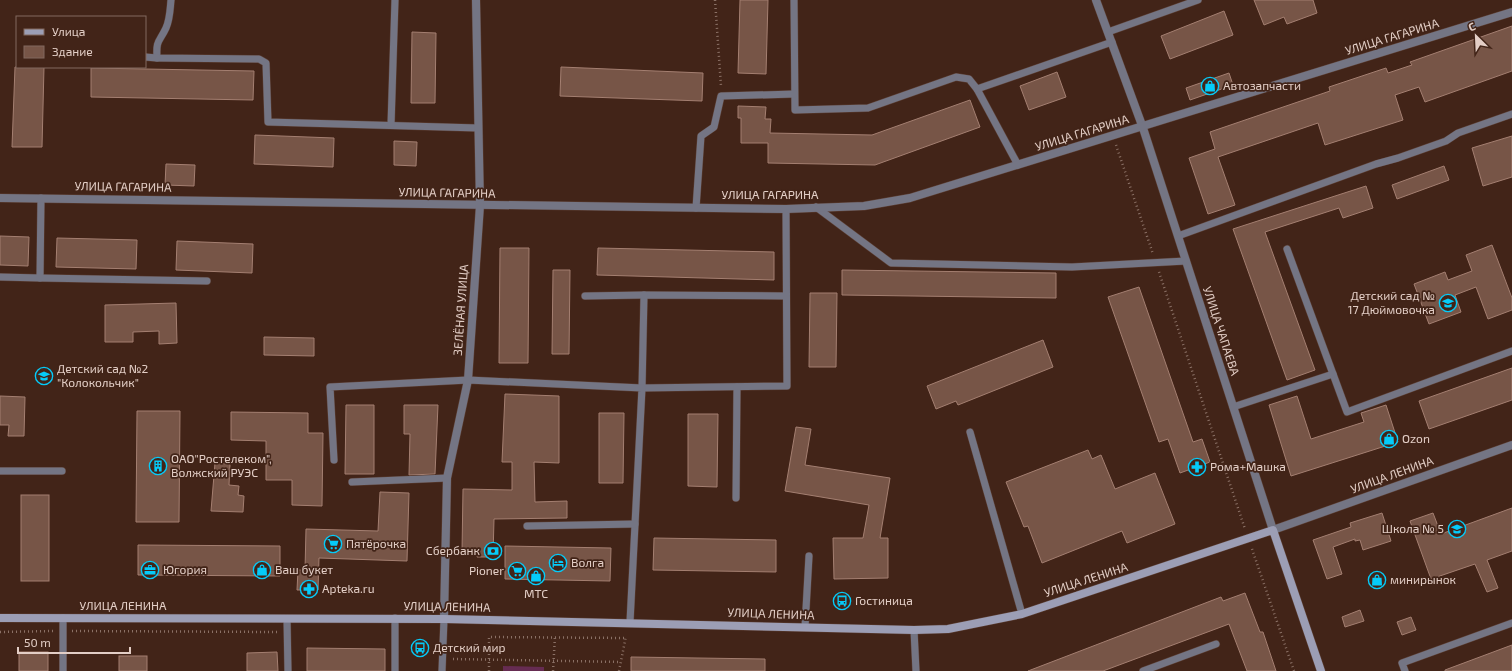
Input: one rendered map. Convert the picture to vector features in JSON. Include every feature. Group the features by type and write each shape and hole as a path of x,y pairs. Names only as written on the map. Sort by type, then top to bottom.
{"main road":[{"name":"УЛИЦА ЛЕНИНА","path":"0,618 395,618 630,622 914,630 948,629 1022,614 1273,530"},
{"name":"УЛИЦА ЧАПАЕВА","path":"1273,530 1321,671"}],"street":[{"name":"ЗЕЛЁНАЯ УЛИЦА","path":"444,619 447,478 468,380 480,205 476,0"},
{"name":"УЛИЦА ЧАПАЕВА","path":"1096,0 1142,128 1273,530"},
{"name":"УЛИЦА ГАГАРИНА","path":"0,198 786,209 864,206 910,198 1142,128 1512,12"},
{"name":"УЛИЦА ЛЕНИНА","path":"1273,530 1512,445"}],"lane":[{"path":"157,58 156,43 166,29 171,0"},
{"path":"391,125 395,0"},
{"path":"794,0 795,110 868,108 956,77 969,79 977,89 1018,165"},
{"path":"1108,32 1186,2 1198,0"},
{"path":"977,89 1112,42"},
{"path":"146,57 259,59 266,63 268,122 478,128"},
{"path":"696,208 701,136 714,127 721,96 794,94"},
{"path":"1178,236 1376,164 1405,156 1446,141 1458,133 1512,114"},
{"path":"40,278 41,198"},
{"path":"816,207 891,263 1072,267 1186,261"},
{"path":"334,460 330,387 468,380 642,388 787,386 786,209"},
{"path":"1287,249 1347,412 1512,351"},
{"path":"0,277 207,281"},
{"path":"585,296 786,296"},
{"path":"630,622 642,388 644,296"},
{"path":"1233,407 1333,374"},
{"path":"736,498 737,387"},
{"path":"970,432 1022,614"},
{"path":"0,472 62,471"},
{"path":"352,482 447,478"},
{"path":"527,526 635,524"},
{"path":"805,627 808,556"},
{"path":"63,618 63,671"},
{"path":"395,618 395,671"},
{"path":"287,619 288,671"},
{"path":"442,671 444,619"},
{"path":"1405,671 1402,663 1512,623"},
{"path":"914,630 916,671"},
{"path":"1143,671 1216,644"}],"path":[{"path":"716,0 721,96"},
{"path":"1113,136 1294,671"},
{"path":"619,671 630,622"},
{"path":"0,632 288,632"},
{"path":"489,671 489,637 555,636 626,638"},
{"path":"553,671 555,636"},
{"path":"442,659 621,662"}],"shaded area":[{"path":"503,666 544,667 544,671 503,671"}],"building":[{"path":"740,0 768,0 766,74 738,73"},
{"path":"1254,0 1313,0 1317,13 1287,24 1284,17 1264,25"},
{"path":"1224,11 1233,35 1170,59 1161,36"},
{"path":"1512,26 1512,71 1425,102 1419,87 1395,95 1403,120 1325,145 1318,123 1218,157 1235,205 1208,214 1189,158 1215,149 1210,132 1330,91 1329,87 1386,68 1388,73 1412,65 1410,62"},
{"path":"412,32 436,33 435,103 411,103"},
{"path":"15,67 44,68 42,147 12,147"},
{"path":"561,67 703,73 702,101 560,96"},
{"path":"91,68 254,71 253,100 91,97"},
{"path":"1057,72 1066,97 1029,110 1020,86"},
{"name":"Автозапчасти","path":"1229,73 1233,85 1190,100 1186,88"},
{"path":"970,100 980,127 875,165 768,163 768,143 741,143 741,118 738,118 738,106 766,107 765,119 771,119 770,133 872,135"},
{"path":"255,135 334,138 333,167 254,164"},
{"path":"1512,136 1512,177 1483,186 1472,148"},
{"path":"394,141 417,142 416,166 394,165"},
{"path":"166,164 195,165 194,186 165,185"},
{"path":"1444,166 1449,180 1397,199 1392,185"},
{"path":"1366,186 1373,208 1343,218 1339,208 1265,232 1315,370 1287,380 1233,229"},
{"path":"0,236 29,237 28,266 0,265"},
{"path":"57,238 137,240 136,269 56,267"},
{"path":"177,241 253,244 252,273 176,270"},
{"path":"1492,245 1512,298 1512,310 1488,319 1476,287 1455,295 1461,312 1429,324 1414,284 1445,272 1448,280 1472,271 1466,255"},
{"path":"500,248 529,248 528,363 499,363"},
{"path":"598,248 774,252 774,280 597,275"},
{"path":"553,270 570,270 569,354 552,354"},
{"path":"842,270 1056,273 1056,298 842,295"},
{"path":"1139,287 1193,442 1202,439 1210,462 1180,473 1168,439 1159,442 1108,297"},
{"path":"810,293 837,293 836,367 809,367"},
{"path":"176,303 177,343 159,344 159,331 133,332 133,342 105,342 105,305"},
{"path":"264,337 314,338 314,356 264,355"},
{"path":"1043,340 1053,367 958,405 956,401 936,409 927,386"},
{"path":"1512,368 1512,400 1429,429 1419,401"},
{"path":"505,394 559,396 559,463 534,462 535,502 567,501 567,518 494,519 493,557 477,557 478,552 462,552 463,489 512,490 512,462 502,462"},
{"path":"0,396 25,397 24,436 8,436 9,425 0,425"},
{"path":"1297,396 1311,439 1364,422 1361,413 1386,405 1398,442 1291,476 1269,405"},
{"path":"346,405 374,405 374,474 345,474"},
{"path":"404,405 438,405 435,474 409,475 410,434 404,434"},
{"name":"ОАО\"Ростелеком\", Волжский РУЭС","path":"137,411 180,411 179,522 136,522"},
{"path":"231,412 308,413 308,433 323,433 322,506 292,505 292,480 266,480 266,441 231,440"},
{"path":"599,413 624,413 623,483 599,483"},
{"path":"688,414 718,414 717,487 688,486"},
{"path":"796,427 811,429 805,465 890,478 880,538 888,538 888,578 834,579 833,538 863,538 869,505 785,491"},
{"path":"1088,450 1092,459 1101,455 1115,489 1155,473 1175,524 1127,543 1122,531 1042,563 1028,526 1024,527 1006,482"},
{"path":"215,463 230,464 229,485 239,486 238,495 244,496 243,512 211,511"},
{"path":"380,492 409,493 407,561 319,558 318,590 297,590 298,570 305,570 306,529 378,531"},
{"path":"21,495 49,495 49,581 21,581"},
{"path":"1512,508 1512,551 1487,560 1498,588 1487,592 1475,564 1431,579 1410,521 1433,513 1441,534"},
{"path":"1382,513 1391,541 1363,550 1360,540 1355,541 1355,539 1333,547 1342,574 1327,579 1313,540 1351,527 1350,523"},
{"path":"654,538 776,540 776,572 653,570"},
{"path":"138,545 280,546 280,576 138,575"},
{"name":"Волга","path":"505,546 611,548 610,581 505,579"},
{"path":"1245,593 1260,632 1263,632 1276,671 1247,671 1229,624 1103,671 1028,671 1221,597 1223,601"},
{"path":"1360,610 1364,621 1345,627 1342,617"},
{"path":"1411,617 1416,630 1402,635 1397,622"},
{"path":"1512,645 1512,671 1445,671 1445,670"},
{"path":"307,648 385,649 385,671 307,671"},
{"path":"19,652 48,652 48,671 19,671"},
{"path":"277,652 278,671 247,671 247,653"},
{"path":"119,656 147,656 147,671 119,671"},
{"path":"631,657 765,659 765,671 631,671"}],"place":[{"name":"Автозапчасти","path":"1210,86"},
{"name":"Детский сад № 17 Дюймовочка","path":"1448,303"},
{"name":"Детский сад №2 \"Колокольчик\"","path":"44,376"},
{"name":"Ozon","path":"1389,439"},
{"name":"ОАО\"Ростелеком\", Волжский РУЭС","path":"158,466"},
{"name":"Рома+Машка","path":"1197,467"},
{"name":"Школа № 5","path":"1457,529"},
{"name":"Пятёрочка","path":"333,544"},
{"name":"Сбербанк","path":"493,551"},
{"name":"Волга","path":"558,563"},
{"name":"Югория","path":"150,570"},
{"name":"Ваш букет","path":"262,570"},
{"name":"Pioner","path":"517,571"},
{"name":"МТС","path":"536,576"},
{"name":"минирынок","path":"1377,580"},
{"name":"Apteka.ru","path":"309,589"},
{"name":"Гостиница","path":"842,601"},
{"name":"Детский мир","path":"420,648"}]}
